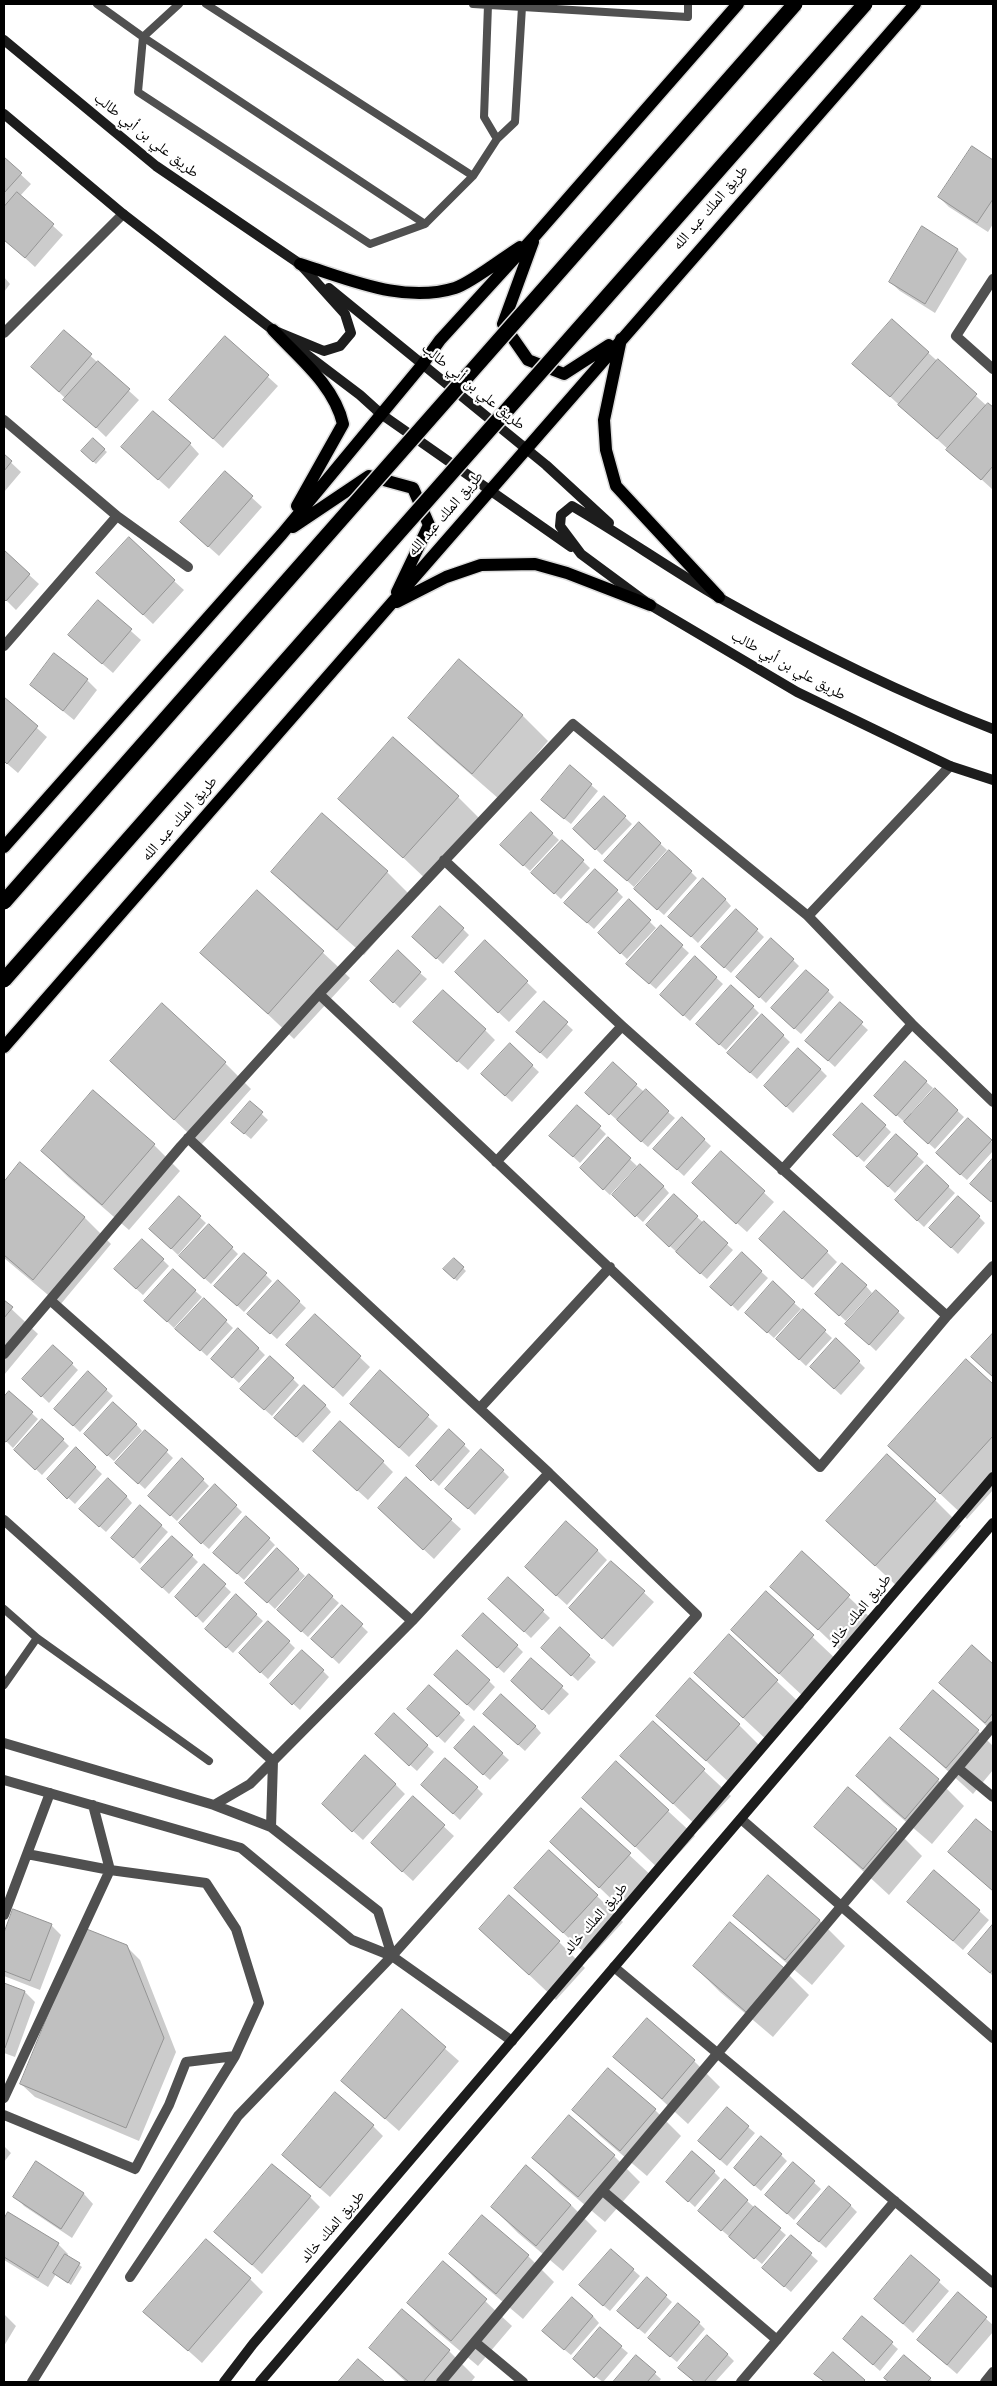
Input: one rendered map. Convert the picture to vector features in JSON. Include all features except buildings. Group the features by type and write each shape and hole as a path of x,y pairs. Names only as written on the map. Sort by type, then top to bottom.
{"highway":[{"path":"4,902 795,4"},
{"name":"طريق الملك عبد الله","path":"4,980 865,4"}],"main road":[{"path":"4,847 282,534 422,365 440,340 534,237 738,4"},
{"name":"طريق الملك عبد الله","path":"4,1047 491,490 622,336 915,4"},
{"name":"طريق علي بن أبي طالب","path":"4,40 156,166 300,264 525,449 625,537"},
{"name":"طريق علي بن أبي طالب","path":"4,114 123,214 360,395 381,414 491,490 650,605 797,692 950,766 993,780"},
{"path":"300,264 397,293 434,292 457,287 534,237"},
{"path":"534,237 503,324 528,360 564,374 622,336"},
{"name":"طريق علي بن أبي طالب","path":"273,330 324,351 340,346 351,333 345,314 300,264"},
{"path":"273,330 324,384 340,410 343,424 282,534"},
{"path":"622,336 604,420 606,450 616,486 719,597"},
{"path":"282,534 370,476 413,488 429,525 390,606"},
{"name":"طريق علي بن أبي طالب","path":"581,554 560,526 561,515 572,506 625,537 719,597 828,654 960,716 993,729"},
{"path":"390,606 446,577 481,565 534,564 567,572 650,605"},
{"name":"طريق الملك خالد","path":"224,2382 253,2344 993,1477"},
{"path":"260,2382 993,1523"}],"street":[{"path":"4,333 123,214"},
{"path":"993,280 956,336 993,369"},
{"path":"4,420 117,516 188,567"},
{"path":"4,646 117,516"},
{"path":"4,1354 188,1138 319,994 573,724 808,916 912,1024 993,1102"},
{"path":"808,916 950,766"},
{"path":"444,860 622,1026 947,1316"},
{"path":"319,994 820,1467 947,1316 993,1266"},
{"path":"782,1170 912,1024"},
{"path":"496,1162 622,1026"},
{"path":"130,2277 238,2116 392,1956 697,1614 480,1408 188,1138"},
{"path":"480,1408 610,1267"},
{"path":"50,1300 412,1621"},
{"path":"214,1805 250,1784 273,1762 412,1621 548,1474"},
{"path":"4,1520 273,1762 271,1827"},
{"path":"440,2382 843,1907 993,1726"},
{"path":"4,1743 214,1805 271,1827 378,1911 392,1956"},
{"path":"958,1768 993,1797"},
{"path":"4,1780 241,1848 352,1940 392,1956 512,2041"},
{"path":"4,1916 50,1793"},
{"path":"4,2098 110,1870 92,1805"},
{"path":"741,1819 993,2038"},
{"path":"27,1854 110,1870 206,1883 236,1929 259,2003 235,2056 32,2382"},
{"path":"614,1967 993,2283"},
{"path":"4,2115 135,2169 169,2105 186,2062 235,2056"},
{"path":"603,2190 777,2340"},
{"path":"741,2382 895,2201"},
{"path":"475,2342 523,2382"},
{"path":"985,2382 993,2372"}],"lane":[{"path":"96,4 426,224"},
{"path":"179,4 143,37 138,92 370,244 426,224 473,176 497,139 514,122 522,7"},
{"path":"206,4 473,176"},
{"path":"473,4 688,17 688,4"},
{"path":"488,5 484,117 497,139"},
{"path":"4,1609 37,1638 208,1761"},
{"path":"4,1685 37,1638"}]}
